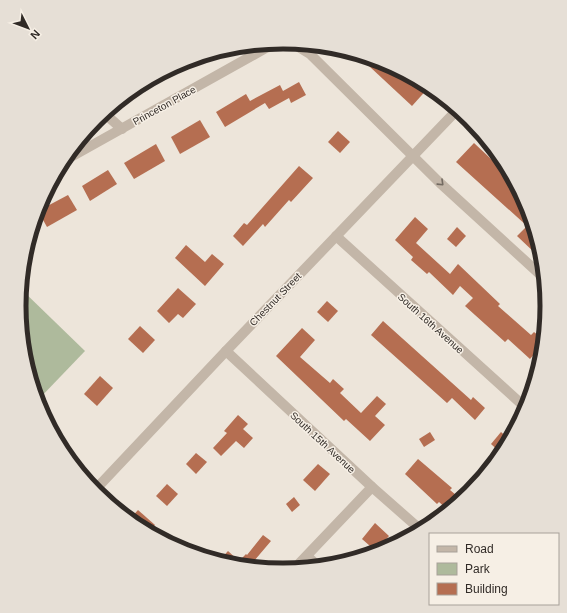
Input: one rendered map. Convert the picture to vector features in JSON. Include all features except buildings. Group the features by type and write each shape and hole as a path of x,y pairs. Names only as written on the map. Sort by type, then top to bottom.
{"street":[{"path":"304,50 310,54 413,156 539,273"},
{"name":"Princeton Place","path":"75,155 256,51"},
{"name":"Chestnut Street","path":"99,486 226,351 454,114"},
{"path":"109,117 122,129"},
{"name":"South 16th Avenue","path":"336,236 521,404"},
{"name":"South 15th Avenue","path":"226,351 372,487 417,527"},
{"path":"300,563 372,487"},
{"path":"307,556 314,562"}],"green space":[{"path":"27,295 85,351 42,395 35,373 28,340"}]}
